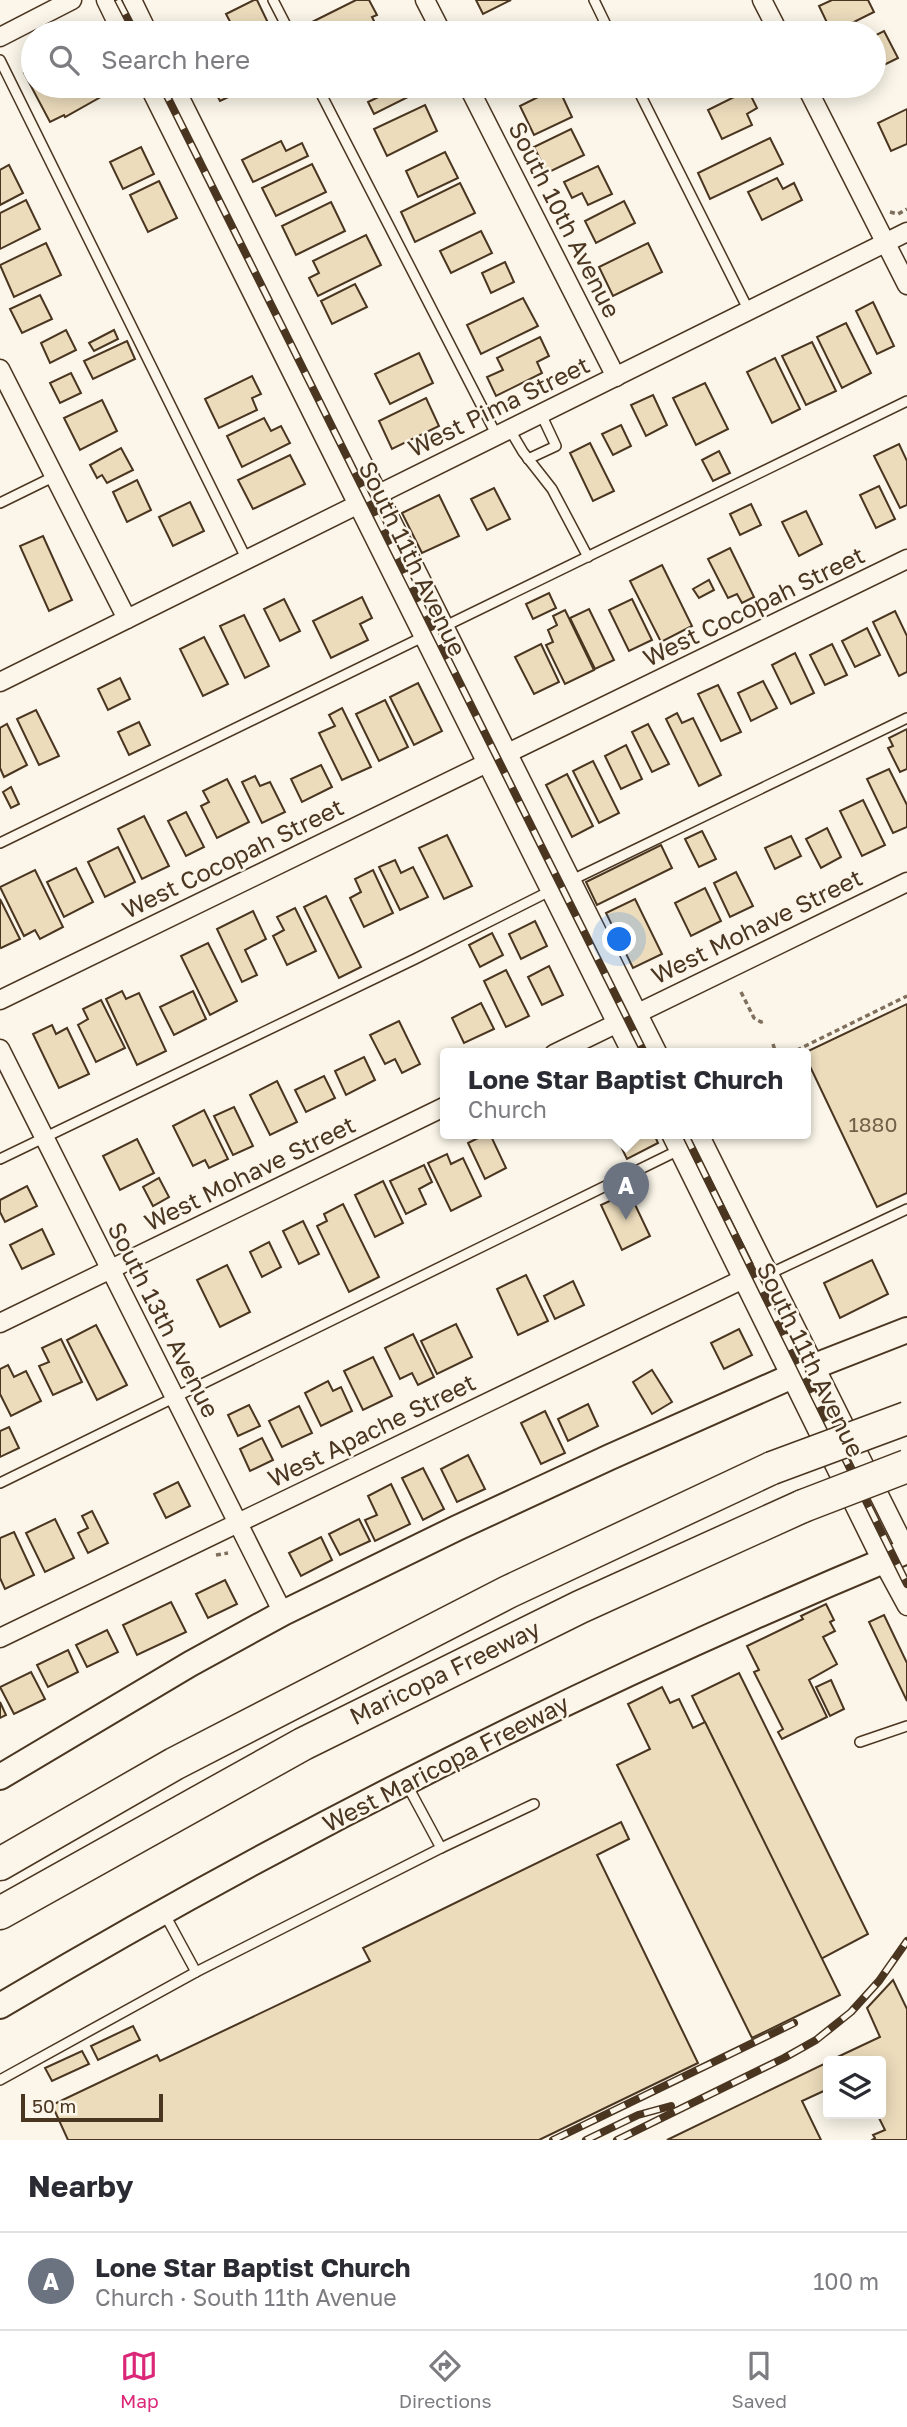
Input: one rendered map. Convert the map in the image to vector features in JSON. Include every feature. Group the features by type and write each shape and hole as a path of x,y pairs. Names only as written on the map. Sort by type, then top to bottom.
{"highway":[{"name":"Maricopa Freeway","path":"0,1864 174,1764 496,1598 772,1468 907,1418"},
{"name":"Maricopa Freeway","path":"0,1913 303,1744 580,1607 803,1506 907,1466"}],"main road":[{"path":"0,1777 190,1664 284,1613 480,1517 815,1366 907,1330"},
{"name":"West Maricopa Freeway","path":"0,2006 163,1911 405,1782 643,1668 907,1551"}],"street":[{"path":"31,21 72,0"},
{"path":"106,0 116,21"},
{"path":"132,0 142,21"},
{"path":"425,0 436,21"},
{"path":"762,0 773,21"},
{"path":"0,37 21,26"},
{"name":"South 11th Avenue","path":"155,98 629,1048"},
{"name":"South 11th Avenue","path":"180,98 655,1048"},
{"name":"South 10th Avenue","path":"474,98 616,377"},
{"path":"812,98 907,285"},
{"name":"West Pima Street","path":"0,682 907,232"},
{"path":"0,369 127,619"},
{"name":"West Cocopah Street","path":"509,753 907,559"},
{"name":"West Cocopah Street","path":"0,1000 486,763"},
{"name":"West Mohave Street","path":"566,1048 907,882"},
{"name":"South 13th Avenue","path":"0,1049 284,1613"},
{"name":"West Mohave Street","path":"0,1323 440,1109"},
{"name":"South 11th Avenue","path":"701,1139 907,1551"},
{"name":"South 11th Avenue","path":"675,1142 882,1561 907,1606"},
{"name":"West Apache Street","path":"0,1637 743,1279 767,1271"}],"lane":[{"path":"273,0 284,21"},
{"path":"594,0 604,21"},
{"path":"0,60 247,560"},
{"path":"323,98 503,433 552,489 588,557"},
{"path":"642,98 749,311"},
{"path":"0,844 907,401"},
{"path":"528,460 556,446 541,414"},
{"path":"0,503 55,476"},
{"path":"572,880 907,718"},
{"path":"0,1159 550,891"},
{"path":"0,1482 175,1399 675,1142"},
{"path":"767,1271 907,1209"},
{"path":"860,1742 907,1726"},
{"path":"405,1782 441,1848"},
{"path":"0,2080 196,1972 534,1804"},
{"path":"163,1911 196,1972"}],"path":[{"path":"890,212 898,214 907,209"},
{"path":"741,992 754,1018 764,1021"},
{"path":"801,1048 907,996"},
{"path":"773,1044 774,1048"},
{"path":"214,1555 228,1553"}],"building":[{"path":"257,0 267,21 230,21 226,14"},
{"path":"356,0 369,0 377,15 372,17 374,21 314,21"},
{"path":"476,0 511,0 483,14"},
{"path":"832,0 868,0 874,12 856,21 826,21 819,6"},
{"path":"886,35 898,58 886,64"},
{"path":"37,98 99,98 65,117 64,115 50,122"},
{"path":"376,98 406,98 374,114 368,102"},
{"path":"536,98 563,98 572,117 534,135 520,106"},
{"path":"732,98 752,98 757,108 747,114 752,125 722,139 708,110"},
{"path":"425,105 437,131 387,156 374,129"},
{"path":"907,109 907,144 891,151 878,123"},
{"path":"571,129 584,155 547,173 534,147"},
{"path":"770,138 783,164 710,199 698,173"},
{"path":"281,141 286,151 302,143 308,156 253,182 242,160"},
{"path":"141,147 154,174 123,189 110,162"},
{"path":"445,152 458,178 418,197 406,171"},
{"path":"312,164 326,192 276,216 262,188"},
{"path":"9,165 23,193 0,205 0,170"},
{"path":"598,166 612,194 588,205 582,193 572,198 564,182"},
{"path":"777,178 783,189 794,183 802,200 762,220 748,192"},
{"path":"159,181 177,218 148,232 130,195"},
{"path":"460,183 475,213 415,242 401,212"},
{"path":"26,200 40,229 0,249 0,213"},
{"path":"624,201 635,223 596,243 585,221"},
{"path":"331,202 345,231 296,255 282,226"},
{"path":"481,231 492,253 451,273 440,251"},
{"path":"366,235 381,265 318,296 309,278 319,273 313,261"},
{"path":"46,243 61,275 14,297 0,265"},
{"path":"648,243 662,272 613,296 599,267"},
{"path":"505,262 514,282 491,293 482,273"},
{"path":"355,284 367,307 332,324 321,301"},
{"path":"40,295 52,319 22,333 10,309"},
{"path":"523,298 538,326 481,354 467,325"},
{"path":"873,302 894,346 877,354 856,311"},
{"path":"846,323 871,373 842,388 817,337"},
{"path":"66,330 76,350 50,363 41,343"},
{"path":"114,330 118,339 94,351 89,343"},
{"path":"540,337 549,356 537,362 542,373 496,396 487,377 503,370 497,358"},
{"path":"127,341 135,359 93,379 84,361"},
{"path":"812,342 836,391 806,405 782,356"},
{"path":"419,353 433,383 390,404 375,374"},
{"path":"775,358 800,409 772,423 747,372"},
{"path":"71,373 81,393 60,403 50,383"},
{"path":"252,376 261,394 252,398 257,410 219,428 205,399"},
{"path":"705,383 728,429 696,445 673,398"},
{"path":"653,395 667,425 646,436 631,405"},
{"path":"426,398 439,426 392,449 379,421"},
{"path":"102,400 117,431 80,450 64,418"},
{"path":"264,418 271,431 281,426 290,443 242,467 227,436"},
{"path":"621,425 631,446 613,455 602,434"},
{"path":"590,443 614,491 593,501 570,453"},
{"path":"899,444 907,461 907,505 900,508 874,456"},
{"path":"121,448 133,470 107,483 102,475 97,478 90,465"},
{"path":"719,451 730,473 713,481 702,460"},
{"path":"290,455 305,484 253,509 238,480"},
{"path":"137,480 151,510 127,522 113,492"},
{"path":"879,486 895,519 876,528 860,495"},
{"path":"494,488 510,519 487,530 471,499"},
{"path":"439,495 459,536 422,553 402,513"},
{"path":"190,502 204,531 173,546 159,517"},
{"path":"751,504 761,525 740,535 730,514"},
{"path":"806,511 822,544 799,556 782,522"},
{"path":"43,536 72,600 49,611 20,546"},
{"path":"730,548 754,597 742,603 737,594 728,598 708,559"},
{"path":"662,565 692,626 661,642 630,581"},
{"path":"709,580 714,590 699,598 693,589"},
{"path":"549,593 556,608 533,619 526,604"},
{"path":"362,597 372,618 360,624 368,640 331,658 313,621"},
{"path":"284,599 300,631 280,641 264,609"},
{"path":"632,599 652,640 629,651 609,610"},
{"path":"589,609 614,660 595,669 570,618"},
{"path":"565,610 594,670 565,684 546,645 553,642 548,630 557,625 553,616"},
{"path":"895,611 907,636 907,672 899,676 873,622"},
{"path":"244,615 269,666 245,678 220,626"},
{"path":"867,628 880,655 855,667 842,641"},
{"path":"204,637 228,684 203,696 180,649"},
{"path":"541,644 559,682 534,694 515,657"},
{"path":"832,644 847,675 825,685 810,655"},
{"path":"795,653 814,693 791,704 772,665"},
{"path":"120,678 130,699 108,710 98,689"},
{"path":"763,681 777,708 751,721 738,693"},
{"path":"418,683 442,731 414,745 390,697"},
{"path":"718,685 741,732 721,741 698,694"},
{"path":"385,700 408,747 379,761 356,714"},
{"path":"342,708 371,767 342,780 319,733 335,726 329,715"},
{"path":"36,710 59,756 39,765 17,719"},
{"path":"677,713 682,723 693,718 721,775 699,786 666,719"},
{"path":"139,722 150,745 129,755 118,732"},
{"path":"7,724 27,765 4,777 0,768 0,728"},
{"path":"648,724 669,764 652,772 632,732"},
{"path":"907,729 907,769 900,772 888,748 893,746 889,738"},
{"path":"626,745 642,779 621,789 605,756"},
{"path":"593,761 619,813 599,823 573,771"},
{"path":"321,765 332,787 302,802 291,779"},
{"path":"889,769 907,805 907,827 893,833 867,779"},
{"path":"567,774 593,826 572,837 546,785"},
{"path":"255,776 260,786 270,782 285,812 262,823 242,782"},
{"path":"227,779 249,822 217,838 201,806 209,802 203,791"},
{"path":"11,787 19,804 11,808 3,792"},
{"path":"863,800 885,845 862,856 840,811"},
{"path":"186,812 204,847 186,856 168,821"},
{"path":"144,816 169,866 142,879 118,829"},
{"path":"827,828 841,857 821,868 806,839"},
{"path":"702,831 716,859 699,867 685,839"},
{"path":"447,835 472,886 444,899 419,848"},
{"path":"791,836 801,856 775,869 765,848"},
{"path":"661,845 672,868 597,905 586,882"},
{"path":"118,847 135,882 105,897 88,862"},
{"path":"395,860 401,873 413,867 428,897 400,910 379,867"},
{"path":"76,868 93,902 64,917 47,882"},
{"path":"35,870 63,927 40,939 35,930 24,936 0,887"},
{"path":"373,870 393,913 364,927 350,898 361,892 355,879"},
{"path":"736,872 753,906 730,917 714,883"},
{"path":"705,888 721,921 691,936 675,903"},
{"path":"326,896 361,967 339,978 304,907"},
{"path":"0,899 20,939 1,948 0,947"},
{"path":"635,899 662,954 633,968 606,913"},
{"path":"295,908 316,951 287,965 273,936 284,930 277,917"},
{"path":"253,911 266,939 245,950 257,975 242,982 217,929"},
{"path":"535,921 547,946 521,959 509,934"},
{"path":"492,933 503,955 480,967 469,945"},
{"path":"208,943 237,1001 210,1015 181,956"},
{"path":"549,966 563,995 542,1005 528,977"},
{"path":"506,970 529,1016 506,1027 484,981"},
{"path":"122,991 126,999 139,993 166,1051 137,1065 106,999"},
{"path":"193,991 206,1019 174,1035 160,1007"},
{"path":"101,1000 125,1048 96,1062 78,1025 88,1019 83,1009"},
{"path":"481,1003 494,1029 464,1043 452,1018"},
{"path":"907,1004 907,1193 877,1207 811,1068 811,1050"},
{"path":"399,1021 420,1064 402,1073 395,1059 385,1064 370,1035"},
{"path":"52,1025 56,1034 67,1028 89,1074 59,1088 33,1034"},
{"path":"364,1057 375,1080 346,1095 335,1071"},
{"path":"324,1076 335,1098 306,1112 295,1090"},
{"path":"277,1081 297,1122 270,1135 250,1095"},
{"path":"234,1107 253,1146 233,1155 214,1116"},
{"path":"204,1110 228,1159 209,1168 205,1160 193,1166 173,1126"},
{"path":"137,1139 154,1173 120,1190 103,1156"},
{"path":"476,1139 492,1139 506,1168 485,1179 468,1143"},
{"path":"617,1139 656,1139 658,1143 627,1159"},
{"path":"447,1154 451,1164 463,1158 481,1196 451,1211 428,1163"},
{"path":"424,1165 432,1182 419,1189 426,1204 406,1214 390,1181"},
{"path":"159,1178 169,1197 153,1206 143,1187"},
{"path":"383,1181 403,1223 375,1237 355,1195"},
{"path":"27,1186 37,1206 5,1222 0,1212 0,1200"},
{"path":"629,1192 650,1236 622,1250 601,1205"},
{"path":"343,1204 379,1277 349,1292 317,1226 327,1221 324,1214"},
{"path":"303,1221 319,1254 299,1264 283,1231"},
{"path":"42,1229 54,1254 22,1269 10,1245"},
{"path":"269,1242 281,1267 262,1277 250,1252"},
{"path":"872,1260 888,1294 840,1318 824,1283"},
{"path":"227,1265 250,1312 220,1327 197,1280"},
{"path":"526,1275 548,1321 518,1335 497,1289"},
{"path":"573,1281 584,1305 555,1319 544,1296"},
{"path":"456,1324 472,1357 437,1374 421,1341"},
{"path":"96,1325 127,1385 97,1400 67,1340"},
{"path":"739,1329 752,1355 724,1369 711,1343"},
{"path":"413,1334 434,1377 418,1385 412,1373 400,1379 385,1348"},
{"path":"61,1339 82,1382 53,1395 39,1366 49,1362 42,1348"},
{"path":"373,1357 392,1396 363,1410 344,1371"},
{"path":"8,1365 14,1377 26,1371 41,1401 11,1416 0,1394 0,1369"},
{"path":"652,1370 672,1402 652,1414 633,1382"},
{"path":"328,1381 333,1391 341,1387 352,1411 321,1426 305,1393"},
{"path":"588,1404 598,1426 568,1441 558,1419"},
{"path":"249,1405 260,1426 238,1436 228,1415"},
{"path":"299,1406 312,1433 282,1447 269,1421"},
{"path":"545,1411 565,1453 541,1464 521,1423"},
{"path":"9,1427 19,1448 0,1457 0,1431"},
{"path":"262,1438 273,1460 250,1471 240,1449"},
{"path":"468,1455 485,1489 457,1502 441,1469"},
{"path":"423,1468 444,1509 423,1520 402,1478"},
{"path":"178,1482 190,1506 166,1518 154,1494"},
{"path":"391,1484 410,1524 375,1541 365,1520 377,1515 368,1496"},
{"path":"92,1511 108,1543 88,1553 78,1533 88,1528 82,1516"},
{"path":"55,1519 74,1558 45,1572 26,1533"},
{"path":"359,1519 370,1541 340,1555 329,1534"},
{"path":"14,1532 34,1575 5,1589 0,1578 0,1538"},
{"path":"321,1537 332,1560 301,1576 289,1553"},
{"path":"225,1580 237,1604 208,1618 196,1594"},
{"path":"171,1602 186,1632 137,1655 123,1625"},
{"path":"826,1604 834,1620 830,1622 835,1631 823,1637 837,1664 809,1680 827,1717 782,1739 778,1732 783,1729 754,1672 759,1670 747,1646 803,1619 801,1616"},
{"path":"884,1615 907,1663 907,1701 869,1622"},
{"path":"107,1630 118,1652 87,1667 76,1645"},
{"path":"68,1650 78,1672 48,1687 37,1665"},
{"path":"31,1672 45,1699 14,1714 0,1687"},
{"path":"739,1673 868,1934 821,1959 692,1696"},
{"path":"831,1680 844,1709 830,1716 816,1687"},
{"path":"662,1687 670,1703 679,1699 693,1728 705,1722 840,1995 752,2038 617,1765 650,1749 628,1704"},
{"path":"0,1702 6,1715 0,1718"},
{"path":"621,1822 629,1839 597,1855 698,2063 539,2140 68,2140 52,2105 157,2055 160,2061 370,1961 363,1948"},
{"path":"893,1980 907,2009 907,2140 872,2140 875,2138 873,2135 885,2130 880,2119 886,2119 886,2056 840,2056 880,2037 867,2008"},
{"path":"133,2026 140,2040 98,2060 91,2046"},
{"path":"82,2051 89,2064 52,2081 45,2068"},
{"path":"823,2064 823,2091 802,2101 821,2140 667,2140"}],"railway":[{"path":"118,0 129,21"},
{"path":"168,98 642,1048"},
{"path":"687,1139 907,1584"},
{"path":"617,2140 816,2040 851,2012 879,1981 907,1941"},
{"path":"553,2140 794,2023"},
{"path":"586,2140 638,2115 671,2106"}],"place":[{"name":"Lone Star Baptist Church","path":"626,1220"}]}
